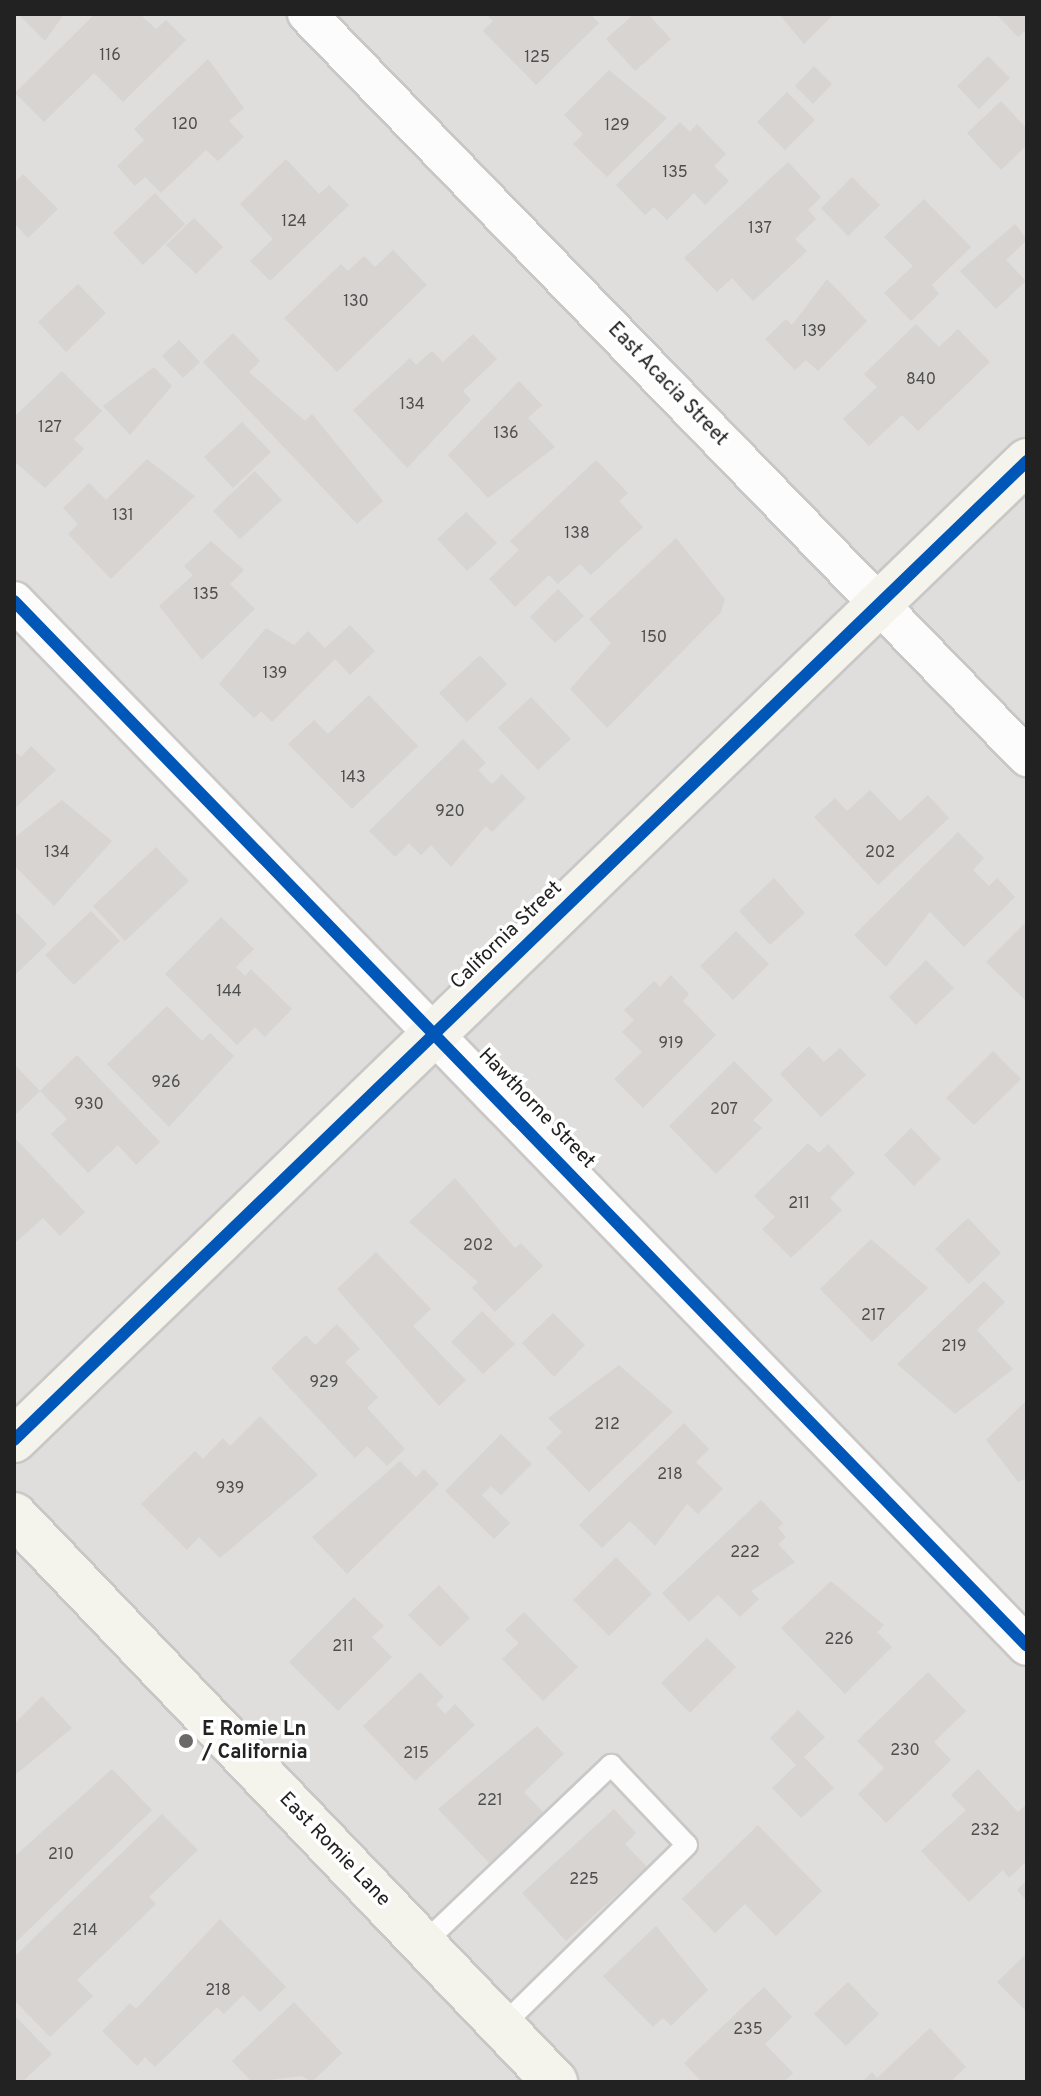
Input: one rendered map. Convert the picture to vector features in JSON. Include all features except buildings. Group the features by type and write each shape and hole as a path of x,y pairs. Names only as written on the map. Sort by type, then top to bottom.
{"street":[{"name":"East Acacia Street","path":"307,14 1027,757"},
{"name":"California Street","path":"14,1440 1027,461"},
{"name":"Hawthorne Street","path":"14,601 1027,1646"},
{"name":"East Romie Lane","path":"14,1515 555,2082"}],"lane":[{"path":"423,1944 611,1765 687,1845 502,2026"}],"shaded area":[{"path":"14,14 1027,14 1027,2082 14,2082"}],"cycle path":[{"path":"14,1440 1027,461"},
{"path":"14,601 1027,1646"}],"place":[{"name":"E Romie Ln / California","path":"186,1741"}]}
